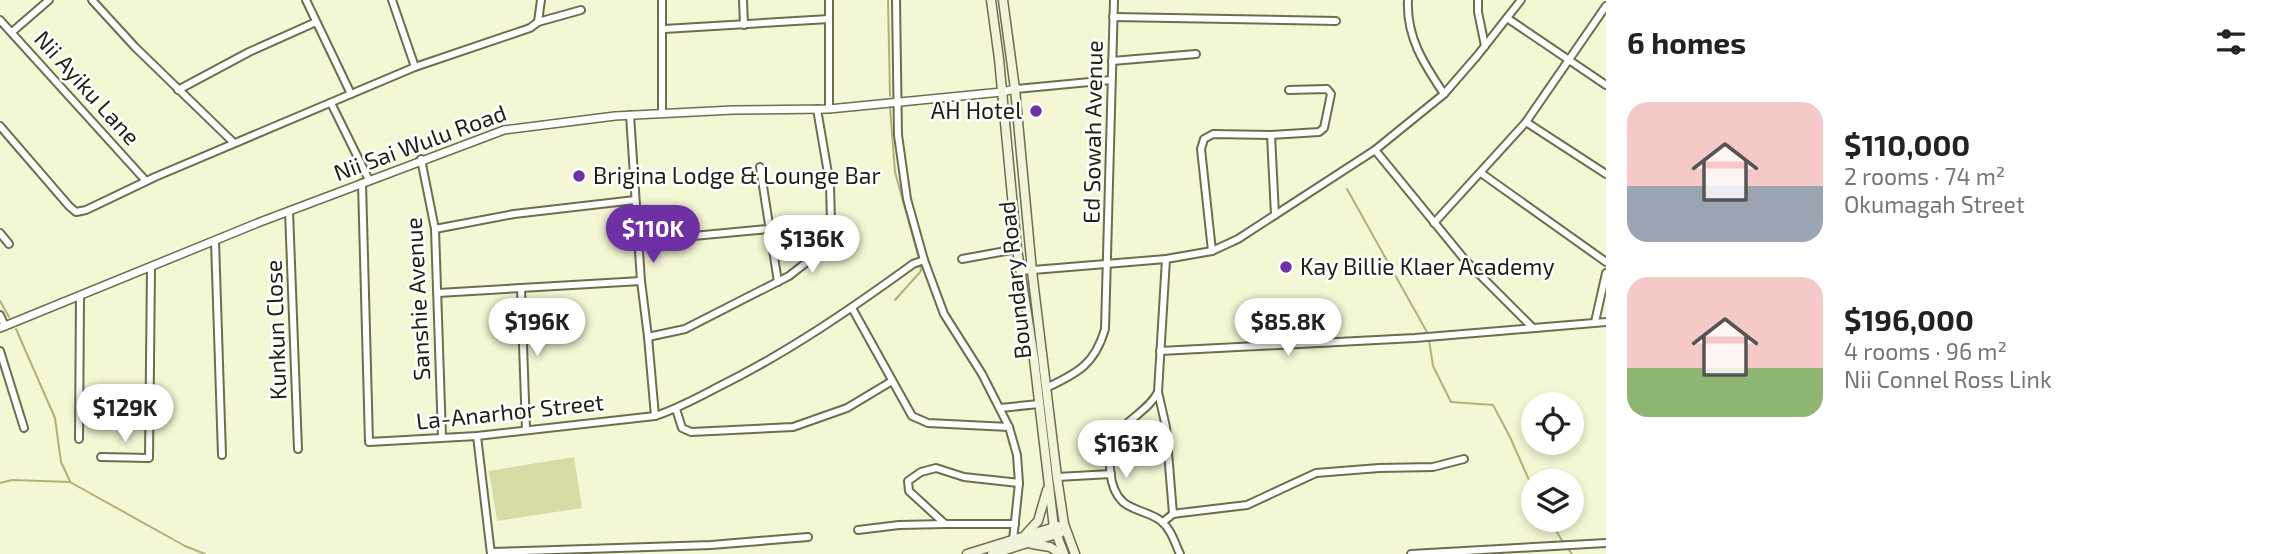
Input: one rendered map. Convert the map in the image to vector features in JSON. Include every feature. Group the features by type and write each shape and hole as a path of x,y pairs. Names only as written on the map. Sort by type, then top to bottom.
{"main road":[{"name":"Boundary Road","path":"992,0 1017,248 1055,531 1063,554"},
{"name":"Boundary Road","path":"1003,0 1057,477 1065,528 1075,554"},
{"path":"1026,540 1038,521 1049,483"},
{"path":"992,554 1065,528"},
{"path":"967,554 1013,540 1026,540 1051,547 1063,554"}],"street":[{"path":"12,32 49,0"},
{"path":"92,0 135,47 234,143"},
{"path":"306,0 351,94"},
{"path":"393,0 415,67"},
{"path":"538,22 541,0"},
{"path":"662,0 662,113"},
{"path":"743,0 744,25"},
{"path":"829,0 829,109"},
{"path":"896,0 898,135 907,199 922,260 944,314 982,374 1009,427 1017,455 1019,483 1013,540"},
{"name":"Ed Sowah Avenue","path":"1046,388 1068,378 1091,359 1099,349 1105,329 1114,0"},
{"path":"1408,0 1408,25 1420,56 1444,94"},
{"path":"1478,0 1485,46"},
{"path":"1021,271 1166,259 1212,251 1238,239 1375,150 1444,94 1521,0"},
{"path":"1434,223 1526,122 1606,6"},
{"path":"0,126 76,212 415,67 530,28 538,22 581,10"},
{"path":"1113,17 1336,21"},
{"path":"1507,18 1606,85"},
{"path":"664,29 829,19"},
{"name":"Nii Ayiku Lane","path":"0,20 146,181"},
{"path":"178,90 249,51 316,22"},
{"path":"1112,61 1196,54"},
{"path":"1015,89 1111,80"},
{"name":"Nii Sai Wulu Road","path":"3,327 421,159 504,130 630,115 829,109 1015,89"},
{"path":"1212,251 1201,149 1204,139 1213,134 1319,132 1327,123 1330,91 1289,90"},
{"path":"331,103 366,181"},
{"path":"648,337 685,329 778,282 812,258 831,222 830,185 817,109"},
{"path":"630,115 640,281 655,416"},
{"path":"1526,122 1606,174"},
{"path":"1271,135 1275,215"},
{"path":"1375,150 1465,260 1532,327"},
{"name":"Sanshie Avenue","path":"421,159 435,229 442,438"},
{"path":"760,167 778,282"},
{"path":"1481,173 1606,262"},
{"name":"La-Anarhor Street","path":"366,181 369,442 477,436 655,416 676,409 757,368 922,260"},
{"path":"435,229 526,213 635,200"},
{"name":"Kunkun Close","path":"289,211 298,449"},
{"path":"693,236 768,229"},
{"path":"0,233 9,244"},
{"path":"215,241 222,455"},
{"path":"962,259 1017,248"},
{"path":"1166,259 1158,392 1166,427 1173,514"},
{"path":"101,457 149,458 151,267"},
{"path":"1595,323 1606,273"},
{"path":"438,293 640,281"},
{"path":"521,288 526,429"},
{"path":"79,439 80,296"},
{"path":"852,308 912,416 928,424 1009,427"},
{"path":"0,315 3,327"},
{"path":"1160,351 1415,338 1606,322"},
{"path":"0,351 24,428"},
{"path":"676,409 682,428 691,432 785,429 847,408 892,381"},
{"path":"1158,392 1115,439 1111,455 1111,474 1114,489 1123,502 1163,522 1180,554"},
{"path":"1000,408 1039,404"},
{"path":"477,436 491,553 731,544 808,537"},
{"path":"1163,522 1173,514 1247,505 1316,473 1433,467 1464,459"},
{"path":"945,524 909,491 908,481 921,472 936,468 964,477 1019,483"},
{"path":"1057,477 1111,474"},
{"path":"858,530 899,525 1015,524"},
{"path":"1411,554 1510,551 1606,543"}],"green space":[{"path":"574,457 582,508 497,521 489,471"}],"waterway":[{"path":"888,0 890,96"},
{"path":"890,107 895,172 919,259"},
{"path":"1347,189 1428,334"},
{"path":"895,300 921,271 920,265"},
{"path":"0,301 9,317"},
{"path":"16,329 55,418 61,462 70,481"},
{"path":"1429,340 1433,366 1451,402 1493,405 1524,469"},
{"path":"0,483 12,480 70,482 185,546 205,554"},
{"path":"1557,532 1563,542"},
{"path":"1566,546 1572,554"}],"place":[{"name":"AH Hotel","path":"1036,111"},
{"name":"Brigina Lodge & Lounge Bar","path":"579,176"},
{"name":"Kay Billie Klaer Academy","path":"1286,267"}]}
